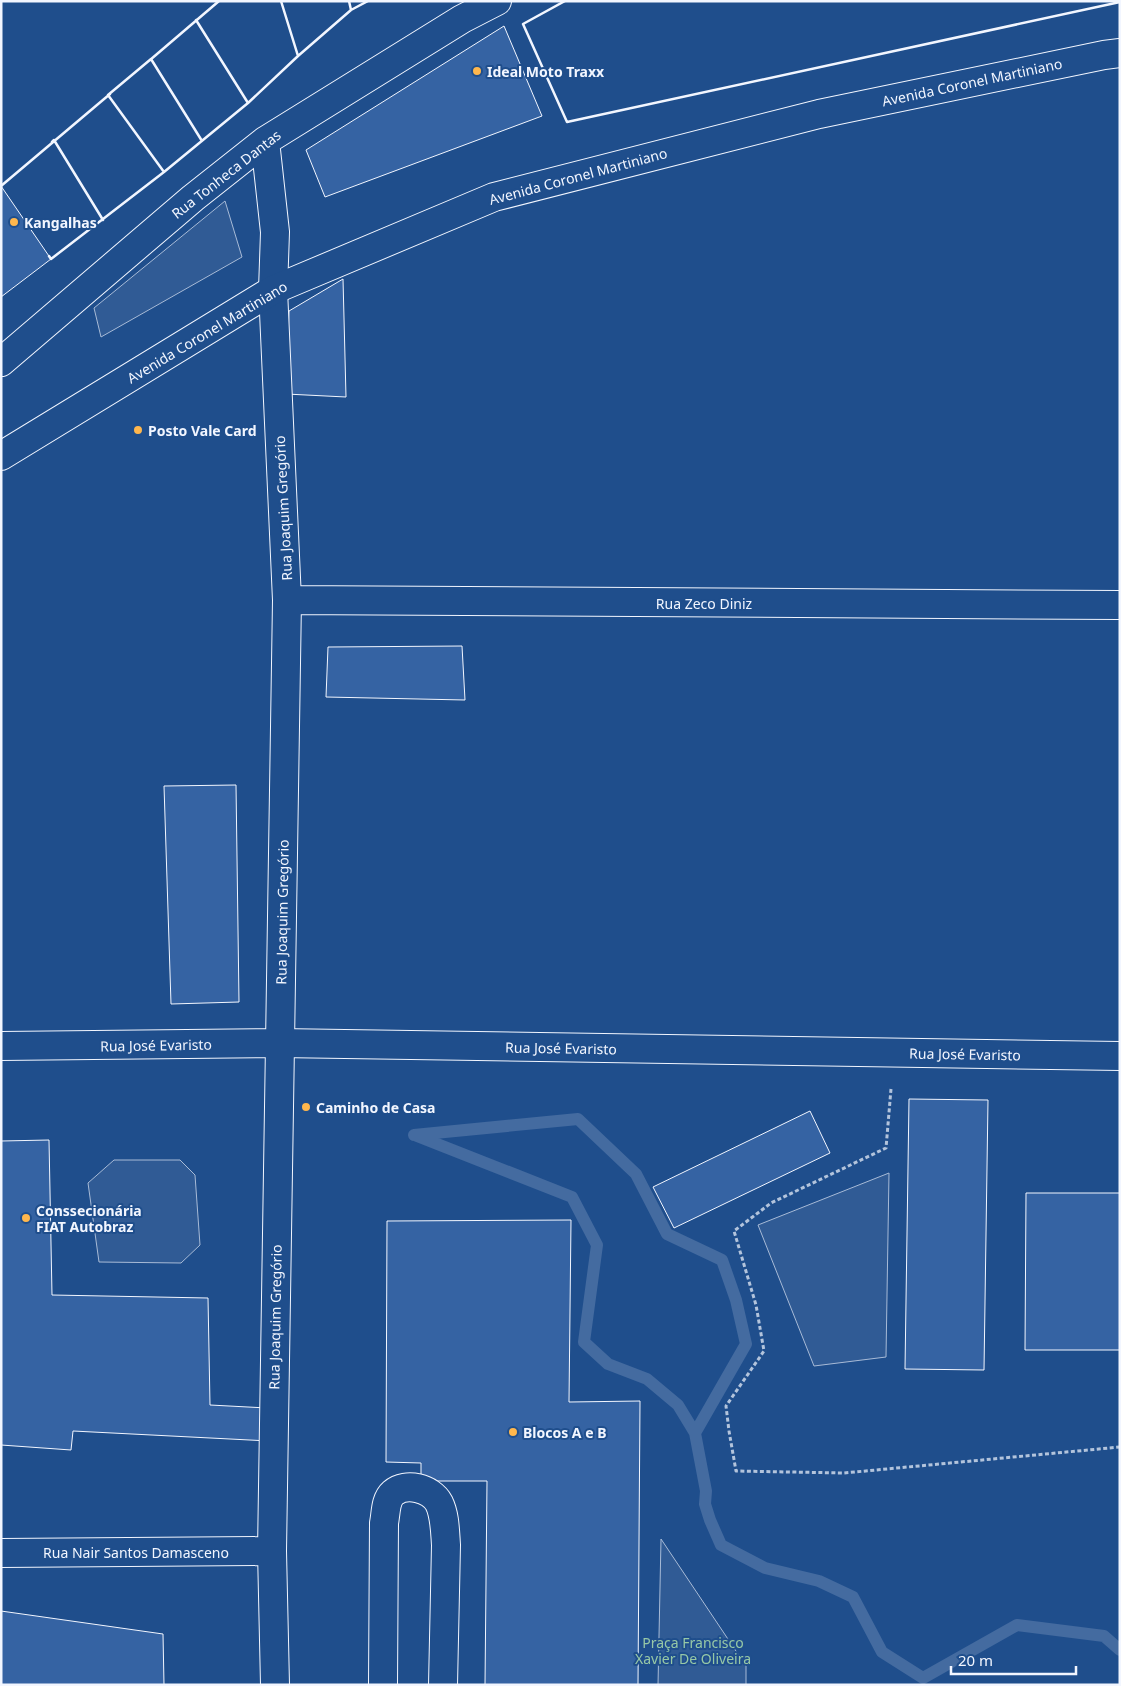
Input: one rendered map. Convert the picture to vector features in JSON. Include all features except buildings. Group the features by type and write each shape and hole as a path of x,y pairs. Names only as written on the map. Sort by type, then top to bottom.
{"street":[{"name":"Rua Tonheca Dantas","path":"1,362 193,198 264,141 462,19 497,1"},
{"name":"Avenida Coronel Martiniano","path":"1,456 273,290 494,197 819,114 1120,53"},
{"name":"Rua Joaquim Gregório","path":"264,141 275,232 273,290 287,600 272,1552 275,1685"},
{"name":"Rua Zeco Diniz","path":"287,600 1120,605"},
{"name":"Rua José Evaristo","path":"1,1046 280,1043 1120,1056"},
{"path":"383,1685 384,1523 387,1503 393,1494 404,1489 416,1488 430,1494 438,1501 445,1525 443,1685"},
{"name":"Rua Nair Santos Damasceno","path":"1,1554 272,1552"}],"path":[{"path":"893,1053 886,1148 771,1203 734,1231 756,1305 764,1351 726,1406 736,1470 844,1473 1120,1447"}],"shaded area":[{"path":"225,201 242,257 101,337 94,308"},
{"path":"114,1160 180,1160 195,1175 200,1245 181,1263 99,1262 88,1183"},
{"path":"889,1173 886,1357 814,1366 758,1225"},
{"name":"Praça Francisco Xavier De Oliveira","path":"661,1539 746,1666 746,1685 658,1685"}],"waterway":[{"path":"414,1135 578,1119 636,1174 667,1234 722,1260 736,1300 746,1344 695,1433 706,1491 705,1504 721,1545 765,1568 819,1581 853,1597 882,1652 923,1678 1017,1625 1104,1636 1120,1650"},
{"path":"417,1136 572,1197 597,1245 584,1342 608,1364 647,1379 678,1405 695,1433"}],"wall":[{"path":"150,60 219,1"},
{"path":"281,1 298,56 351,10"},
{"path":"349,1 351,10 368,1"},
{"path":"565,1 523,24 567,122 1120,2"},
{"path":"196,20 248,103 298,56"},
{"path":"202,141 151,59 108,95 164,172 248,103"},
{"path":"1,186 110,94"},
{"path":"52,142 54,140 103,220"},
{"path":"49,256 51,259 164,172"}],"place":[{"name":"Ideal Moto Traxx","path":"477,71"},
{"name":"Kangalhas","path":"14,222"},
{"name":"Posto Vale Card","path":"138,430"},
{"name":"Caminho de Casa","path":"306,1107"},
{"name":"Conssecionária FIAT Autobraz","path":"26,1218"},
{"name":"Blocos A e B","path":"513,1432"}]}
